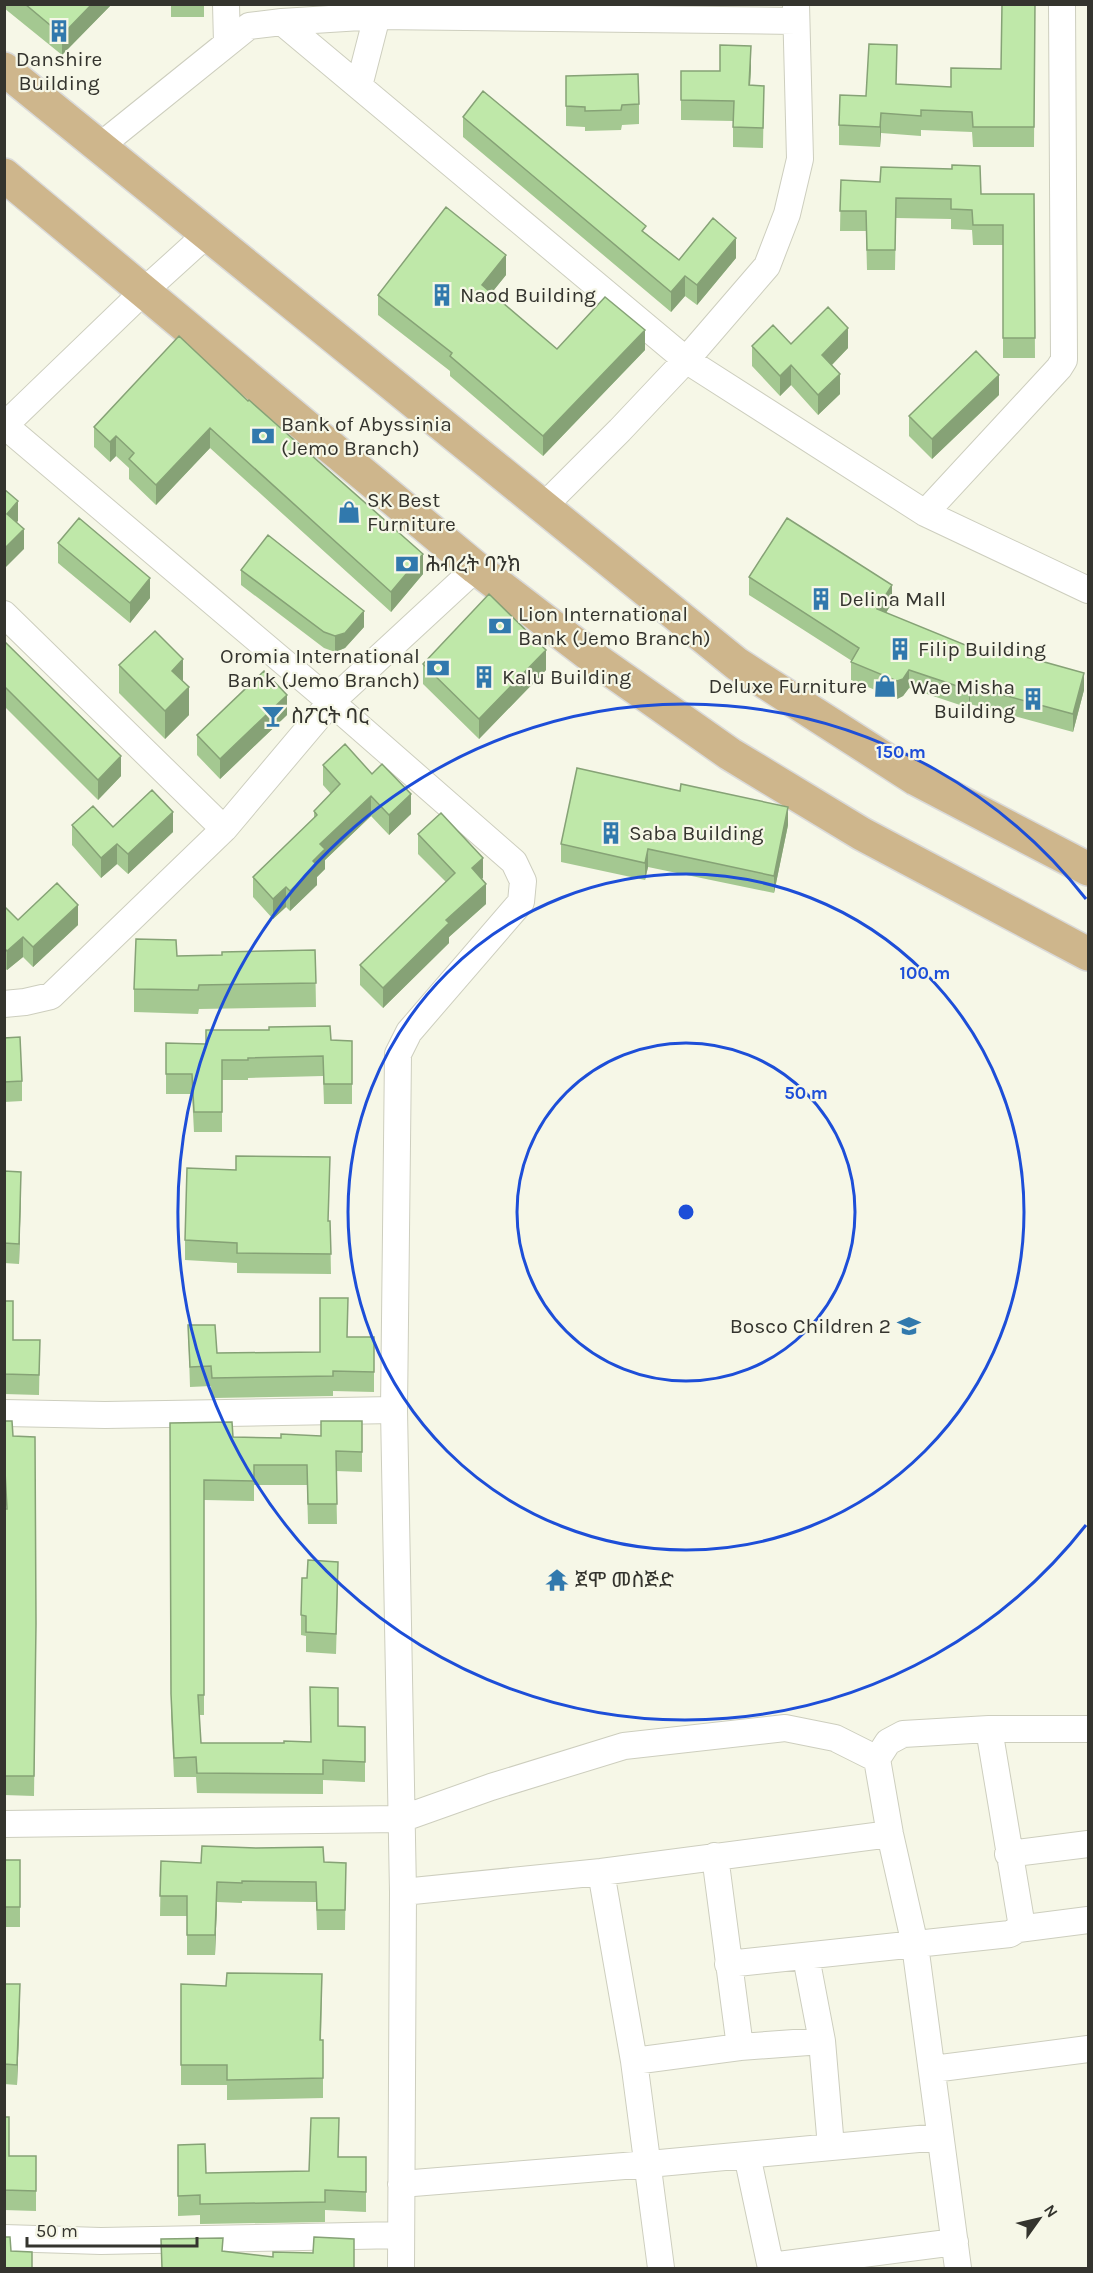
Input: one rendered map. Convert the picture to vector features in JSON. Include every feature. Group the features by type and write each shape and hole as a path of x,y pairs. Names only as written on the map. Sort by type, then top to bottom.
{"main road":[{"path":"4,69 737,664 916,778 1089,869"},
{"path":"4,175 476,568 599,662 730,754 862,834 1089,954"}],"street":[{"path":"226,4 227,44"},
{"path":"925,513 1064,360 1062,4"},
{"path":"100,146 249,26 377,10 796,13 800,159 787,214 767,266 686,360 543,507"},
{"path":"359,86 377,10"},
{"path":"282,22 686,360 925,513 1089,590"},
{"path":"207,234 144,291 5,425 331,702 514,862 523,881 521,902 409,1032 398,1054 394,1410 403,1892 401,2268"},
{"path":"4,1004 51,996 224,829 331,702 476,568"},
{"path":"4,614 224,829"},
{"path":"4,1413 394,1410"},
{"path":"4,1824 401,1819 491,1787 624,1746 785,1728 835,1738 877,1759"},
{"path":"958,2268 915,1945 890,1834 877,1759 888,1742 903,1734 989,1729 1089,1729"},
{"path":"989,1729 1008,1854 1021,1921 1018,1929"},
{"path":"403,1892 601,1872 890,1834"},
{"path":"1008,1854 1088,1848"},
{"path":"714,1856 740,2047"},
{"path":"601,1872 634,2061 661,2268"},
{"path":"728,1964 1010,1934 1018,1929 1089,1920"},
{"path":"807,1957 822,2041 831,2147"},
{"path":"634,2061 740,2047 822,2041"},
{"path":"933,2069 1089,2049"},
{"path":"401,2184 940,2137"},
{"path":"747,2155 771,2267 846,2262 955,2242"},
{"path":"4,2238 101,2241 401,2235"}],"building":[{"path":"25,4 92,4 62,35"},
{"path":"1002,4 1035,4 1034,127 973,127 972,112 921,110 921,116 881,113 880,127 839,125 840,95 866,96 869,44 897,45 896,84 951,87 951,68 1001,69"},
{"path":"720,45 751,46 749,85 764,86 763,128 733,127 734,101 681,100 681,71 720,71"},
{"path":"638,74 639,104 622,105 621,110 585,111 585,107 566,106 566,76"},
{"path":"483,91 646,226 642,231 679,260 713,218 736,238 697,285 685,276 671,292 463,117"},
{"path":"952,165 980,166 981,194 1034,194 1035,338 1003,338 1003,225 973,225 972,210 951,209 951,199 896,198 895,250 867,250 866,211 840,211 841,180 880,182 881,167 952,169"},
{"path":"446,207 506,255 482,285 557,349 605,297 645,330 543,436 450,356 452,353 378,295"},
{"path":"828,307 848,328 822,355 840,374 818,395 791,365 780,376 752,346 773,325 791,344"},
{"path":"179,336 248,401 423,554 391,592 210,428 156,485 129,459 134,453 116,436 110,442 94,427"},
{"path":"976,351 999,375 932,439 909,416"},
{"path":"4,489 18,501 7,514 24,529 4,549"},
{"path":"79,518 150,578 130,603 58,543"},
{"path":"787,518 892,585 877,609 992,656 994,648 1084,673 1073,714 970,686 969,690 909,670 903,679 897,681 851,662 859,648 749,577"},
{"path":"268,535 364,611 345,633 335,636 324,632 241,570"},
{"name":"Kalu Building","path":"489,594 546,650 479,719 423,664"},
{"path":"155,631 183,659 172,671 189,687 165,711 119,665"},
{"path":"4,641 121,756 98,780 4,686"},
{"path":"264,671 287,695 220,759 197,735"},
{"path":"345,744 372,774 382,764 411,794 389,815 371,796 320,844 325,849 313,861 317,865 290,891 286,887 273,899 253,877 317,815 314,811 340,784 323,765"},
{"path":"577,768 680,791 681,784 788,807 774,876 648,849 645,863 561,844"},
{"path":"152,790 173,812 128,854 117,844 101,858 72,825 93,806 113,827"},
{"path":"441,813 483,858 472,868 486,884 446,920 449,923 383,988 360,965 455,873 418,834"},
{"path":"57,883 78,905 33,947 23,937 7,951 4,948 4,906 18,920"},
{"path":"136,939 176,940 177,956 222,955 222,952 315,950 316,983 199,985 198,990 134,989"},
{"path":"330,1026 331,1040 352,1041 352,1084 324,1084 323,1056 222,1060 222,1112 194,1112 192,1074 166,1074 166,1043 206,1044 206,1030 269,1030 269,1027"},
{"path":"20,1037 22,1081 4,1082 4,1038"},
{"path":"236,1156 330,1157 328,1221 330,1221 331,1254 237,1253 237,1243 185,1240 187,1168 236,1170"},
{"path":"4,1171 21,1172 19,1244 4,1243"},
{"path":"320,1298 348,1298 347,1337 374,1337 374,1372 333,1371 333,1376 212,1378 211,1366 190,1367 188,1325 215,1325 217,1353 320,1352"},
{"path":"4,1301 13,1301 13,1340 40,1340 39,1375 4,1374"},
{"path":"4,1421 12,1421 13,1436 35,1437 34,1776 4,1776 4,1509 7,1509"},
{"path":"321,1421 362,1421 362,1452 336,1451 337,1504 308,1504 307,1465 254,1465 254,1481 204,1480 204,1695 198,1695 201,1743 311,1742 310,1687 338,1688 338,1726 365,1727 365,1762 323,1760 323,1774 197,1773 196,1757 174,1758 171,1694 170,1423 232,1422 233,1437 281,1438 281,1434 321,1436"},
{"path":"308,1560 338,1562 336,1634 306,1632 306,1616 301,1615 302,1578 307,1578"},
{"path":"202,1846 323,1847 324,1862 346,1863 345,1910 317,1910 316,1882 217,1882 215,1935 187,1935 187,1896 160,1896 161,1861 201,1863"},
{"path":"4,1860 20,1860 20,1907 4,1907"},
{"path":"227,1973 322,1974 320,2040 323,2040 323,2078 227,2080 227,2065 181,2065 181,1984 226,1986"},
{"path":"4,1984 20,1984 17,2065 4,2064"},
{"path":"4,2117 9,2117 9,2156 36,2156 36,2191 4,2190"},
{"path":"311,2118 339,2118 338,2157 366,2157 366,2192 325,2190 325,2202 200,2204 200,2195 178,2196 178,2145 205,2144 206,2173 309,2171"},
{"path":"4,2237 10,2237 11,2251 32,2252 32,2268 4,2268"},
{"path":"314,2237 354,2239 354,2268 162,2268 161,2239 223,2238 222,2251 273,2257 273,2252 313,2253"}],"place":[{"name":"Danshire Building","path":"59,31"},
{"name":"Naod Building","path":"442,295"},
{"name":"Bank of Abyssinia (Jemo Branch)","path":"263,436"},
{"name":"SK Best Furniture","path":"349,512"},
{"name":"ሕብረት ባንክ","path":"407,564"},
{"name":"Delina Mall","path":"821,599"},
{"name":"Lion International Bank (Jemo Branch)","path":"500,626"},
{"name":"Filip Building","path":"900,649"},
{"name":"Oromia International Bank (Jemo Branch)","path":"438,668"},
{"name":"Kalu Building","path":"484,677"},
{"name":"Deluxe Furniture","path":"885,686"},
{"name":"Wae Misha Building","path":"1033,699"},
{"name":"ስፖርት ባር","path":"273,716"},
{"name":"Saba Building","path":"611,833"},
{"name":"Bosco Children 2","path":"909,1326"},
{"name":"ጀሞ መስጅድ","path":"557,1580"}]}
